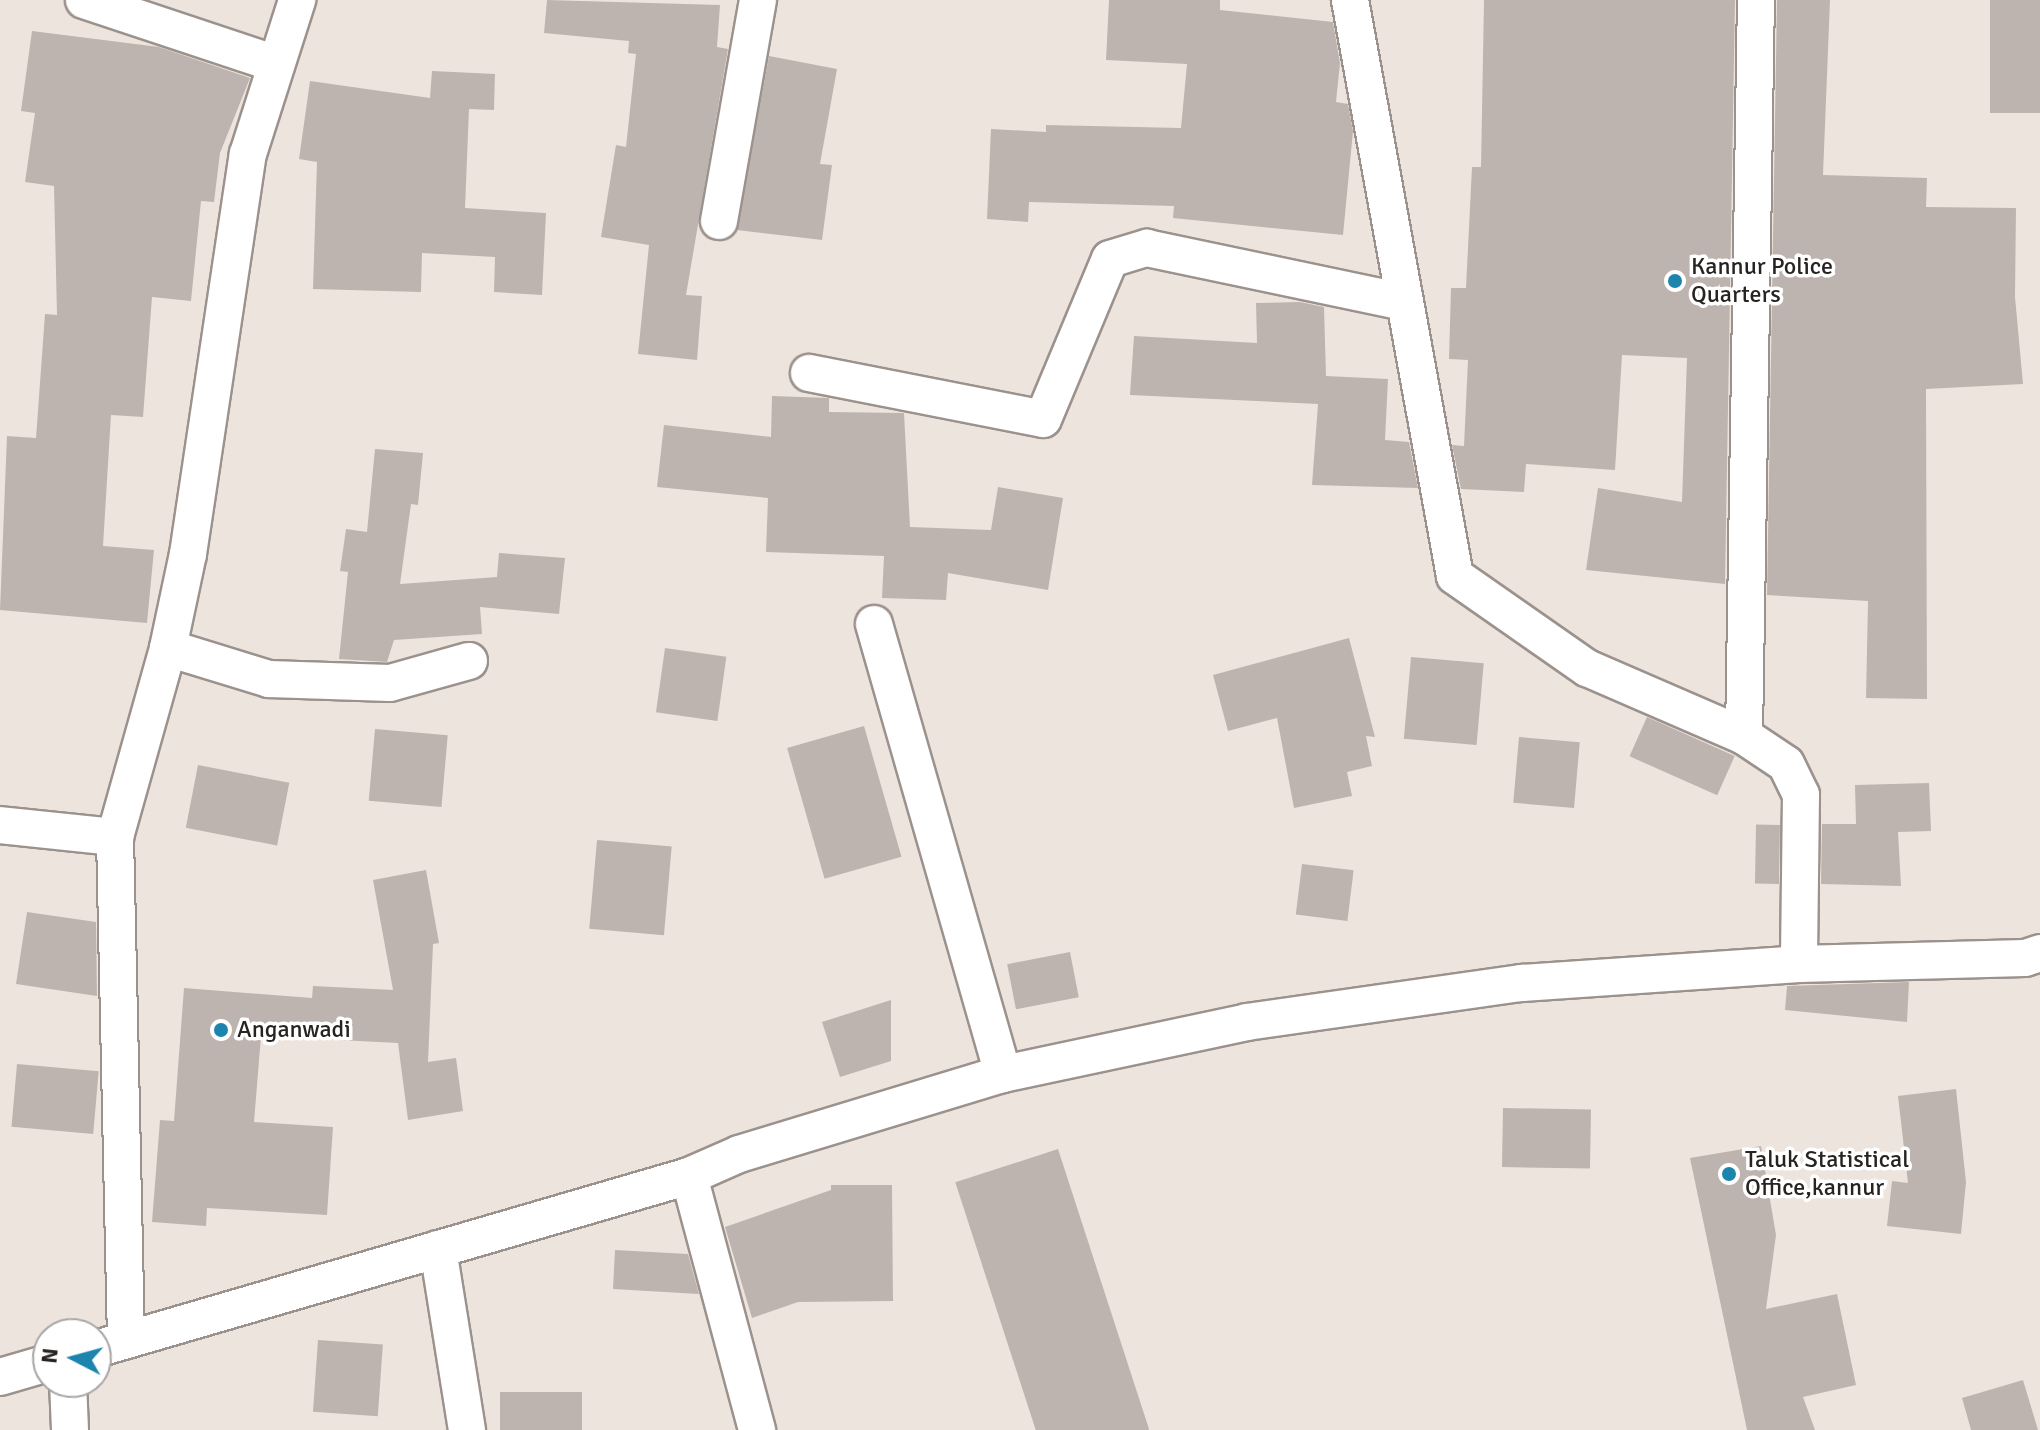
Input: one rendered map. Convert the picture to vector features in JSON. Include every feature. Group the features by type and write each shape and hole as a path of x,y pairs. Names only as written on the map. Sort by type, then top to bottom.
{"street":[{"path":"84,0 273,63"},
{"path":"111,1318 115,837 168,648 188,554 248,154 273,63 297,0"},
{"path":"719,221 758,0"},
{"path":"1350,0 1455,576 1587,668 1744,736 1786,764 1801,795 1799,964"},
{"path":"1744,736 1756,0"},
{"path":"809,373 1043,419 1110,259 1147,248 1403,302"},
{"path":"874,624 1003,1074"},
{"path":"168,648 269,679 390,683 469,661"},
{"path":"0,825 115,837"},
{"path":"112,1345 689,1176 739,1154 1003,1074 1247,1022 1522,983 1799,964 2040,953"},
{"path":"689,1176 757,1430"},
{"path":"438,1249 467,1430"},
{"path":"0,1377 32,1368"},
{"path":"69,1398 70,1430"}],"building":[{"path":"547,0 720,5 717,47 728,49 686,295 702,296 697,360 638,354 649,245 601,237 616,145 626,147 636,54 628,53 629,41 544,33"},
{"path":"1109,0 1220,0 1220,10 1333,22 1340,63 1336,102 1348,104 1353,131 1343,235 1173,218 1174,206 1029,202 1028,222 987,219 991,129 1046,132 1046,125 1181,128 1187,64 1106,60"},
{"path":"1484,0 1735,0 1725,584 1586,570 1598,488 1682,502 1687,358 1622,355 1615,470 1526,464 1524,492 1461,489 1452,445 1464,446 1468,360 1449,359 1451,288 1466,288 1472,167 1481,167"},
{"path":"1777,0 1830,0 1823,175 1927,178 1926,207 2016,208 2015,297 2023,384 1926,389 1927,699 1866,698 1868,601 1767,595"},
{"path":"1990,0 2040,0 2040,113 1990,113"},
{"path":"32,31 159,47 250,78 220,153 214,202 201,201 191,301 152,297 143,417 111,415 103,546 154,550 147,623 0,610 7,436 36,438 45,314 57,315 54,186 25,182 35,113 21,111"},
{"path":"769,56 837,69 820,164 832,165 822,240 737,230"},
{"path":"432,71 495,74 494,110 469,109 465,208 546,213 542,295 494,292 495,257 422,253 421,292 313,289 317,162 299,159 310,81 430,98"},
{"path":"1300,302 1324,307 1326,376 1388,379 1385,440 1409,442 1418,488 1312,485 1318,404 1130,395 1134,336 1257,343 1256,303"},
{"path":"772,396 829,398 829,412 904,413 910,527 991,530 998,487 1063,498 1048,590 948,573 946,600 882,598 884,556 766,552 768,498 657,487 664,425 771,437"},
{"path":"375,449 423,453 418,505 411,504 400,584 497,577 499,553 565,558 559,614 480,607 482,634 394,640 387,662 339,659 348,572 340,571 346,529 367,532"},
{"path":"1349,638 1375,737 1366,736 1372,766 1347,772 1352,796 1294,808 1277,718 1228,731 1213,675"},
{"path":"665,648 726,657 717,721 656,712"},
{"path":"1411,657 1484,663 1477,745 1404,739"},
{"path":"1647,717 1735,756 1717,795 1630,756"},
{"path":"864,726 901,857 825,879 787,748"},
{"path":"375,729 448,735 441,807 369,801"},
{"path":"1519,737 1580,742 1574,808 1513,803"},
{"path":"198,765 289,783 277,846 186,828"},
{"path":"1929,783 1931,831 1898,832 1901,886 1821,884 1822,824 1856,824 1855,785"},
{"path":"1756,825 1780,825 1779,884 1755,884"},
{"path":"597,840 672,847 664,935 589,929"},
{"path":"1302,864 1354,870 1347,921 1296,915"},
{"path":"426,870 439,943 433,944 428,1062 456,1058 463,1111 408,1120 398,1043 261,1036 254,1122 333,1127 327,1215 207,1208 206,1226 152,1222 160,1120 174,1121 184,988 312,998 313,986 393,990 373,880"},
{"path":"27,912 96,922 97,996 16,984"},
{"path":"1070,952 1079,997 1016,1009 1007,964"},
{"path":"1909,982 1907,1022 1785,1010 1787,986"},
{"path":"891,1000 891,1061 840,1077 822,1022"},
{"path":"17,1064 99,1071 93,1134 12,1127"},
{"path":"1956,1089 1966,1182 1961,1234 1887,1226 1892,1181 1908,1183 1898,1096"},
{"path":"1503,1108 1591,1110 1590,1169 1502,1167"},
{"path":"1761,1146 1776,1235 1766,1309 1837,1294 1856,1385 1803,1397 1815,1430 1747,1430 1690,1158"},
{"path":"1058,1149 1149,1430 1036,1430 955,1182"},
{"path":"831,1185 892,1185 893,1301 798,1302 752,1318 725,1227 831,1190"},
{"path":"615,1250 688,1254 699,1294 613,1289"},
{"path":"318,1340 383,1345 378,1416 313,1412"},
{"path":"2023,1380 2038,1430 1971,1430 1962,1398"},
{"path":"500,1392 582,1392 582,1430 500,1430"}],"place":[{"name":"Kannur Police Quarters","path":"1675,281"},
{"name":"Anganwadi","path":"221,1030"},
{"name":"Taluk Statistical Office,kannur","path":"1729,1174"}]}
